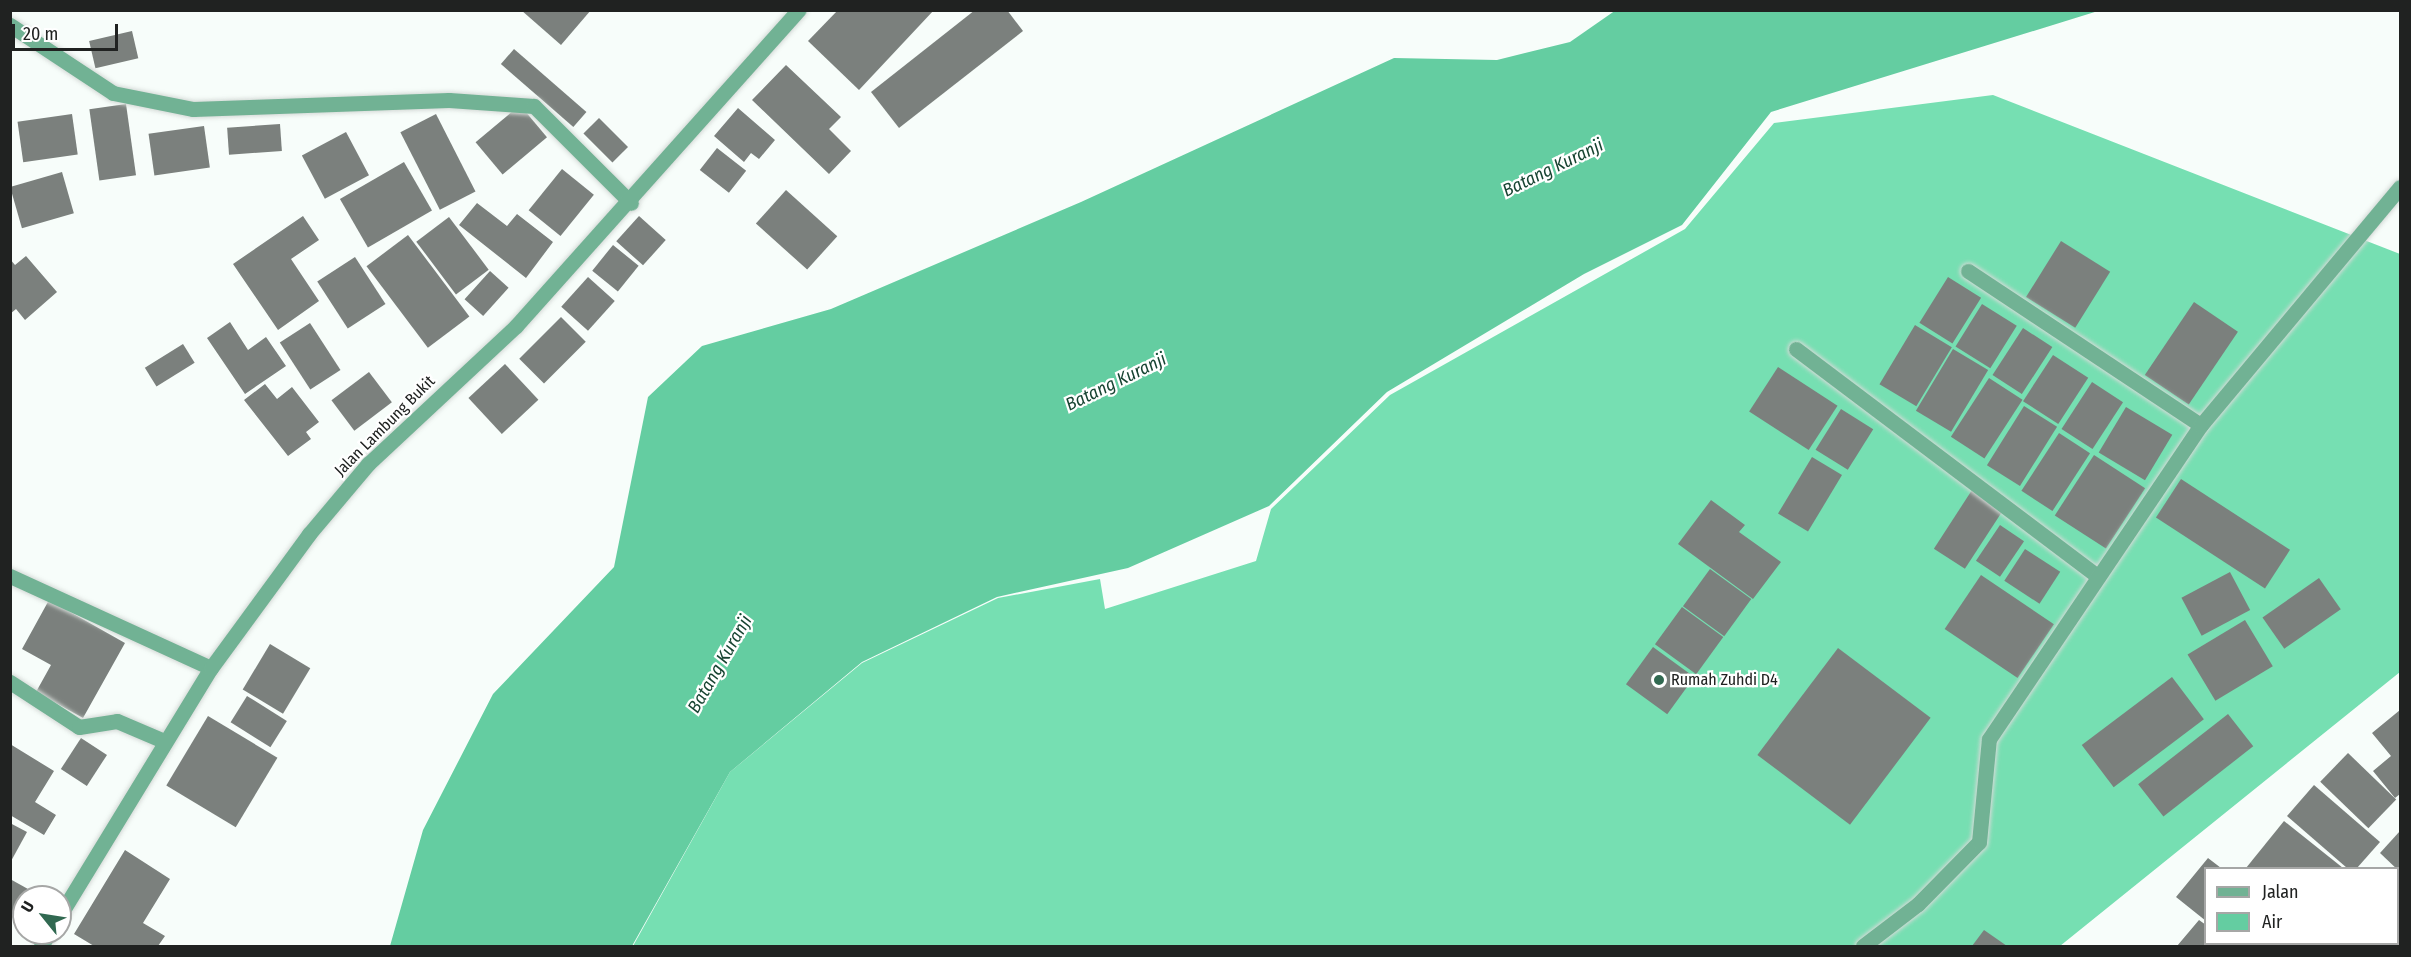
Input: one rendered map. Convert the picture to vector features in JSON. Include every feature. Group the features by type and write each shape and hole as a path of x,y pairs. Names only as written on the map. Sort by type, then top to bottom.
{"street":[{"name":"Jalan Lambung Bukit","path":"72,895 211,668 309,534 368,464 516,326 631,203 799,10"},
{"path":"10,25 113,93 193,109 449,100 534,106 631,203"},
{"path":"1863,946 1918,904 1979,842 1989,739 2096,575 2201,425 2400,187"},
{"path":"1968,271 2201,425"},
{"path":"1796,349 2096,575"},
{"path":"10,576 211,668"},
{"path":"10,682 79,727 117,721 165,741"}],"shaded area":[{"path":"1993,95 2400,254 2400,672 2060,946 633,946 730,772 862,663 998,598 1100,579 1105,609 1256,561 1271,509 1390,395 1685,229 1774,123"}],"water":[{"name":"Batang Kuranji","path":"1616,10 2098,11 1771,112 1682,225 1584,274 1387,392 1269,506 1128,568 997,597 862,662 730,772 632,946 390,946 423,830 493,694 614,567 648,397 702,346 831,309 1081,202 1394,58 1497,60 1570,42"}],"building":[{"path":"521,10 591,10 561,45"},
{"path":"838,10 934,10 859,90 808,41"},
{"path":"975,10 1007,10 1023,31 899,128 871,92"},
{"path":"132,31 138,58 95,68 89,41"},
{"path":"514,49 586,112 573,127 501,64"},
{"path":"786,65 841,117 829,129 851,151 829,174 752,100"},
{"path":"126,104 136,175 99,180 89,109"},
{"path":"520,105 547,137 503,174 476,142"},
{"path":"738,108 775,140 759,159 751,153 744,162 714,136"},
{"path":"72,114 78,155 23,162 18,122"},
{"path":"436,114 475,192 440,210 400,132"},
{"path":"599,118 628,147 612,163 583,134"},
{"path":"280,124 282,151 229,155 227,128"},
{"path":"204,126 210,168 154,175 149,134"},
{"path":"346,132 369,175 325,199 302,155"},
{"path":"717,148 746,171 729,193 700,170"},
{"path":"404,162 432,210 368,247 340,199"},
{"path":"562,169 594,195 561,236 529,210"},
{"path":"62,172 74,213 22,228 10,187"},
{"path":"786,190 837,236 807,270 756,223"},
{"path":"477,203 507,226 517,214 553,242 526,278 459,225"},
{"path":"303,216 319,240 291,259 319,301 278,330 233,264"},
{"path":"639,216 666,240 643,265 616,241"},
{"path":"449,217 489,270 456,294 416,242"},
{"path":"408,235 469,316 428,348 366,266"},
{"path":"2061,241 2110,272 2075,328 2026,297"},
{"path":"613,245 639,266 618,291 592,271"},
{"path":"26,256 57,292 25,320 16,309 10,314 10,259 15,265"},
{"path":"355,257 385,304 348,328 317,282"},
{"path":"490,271 509,288 483,316 465,299"},
{"path":"588,277 615,301 588,331 561,307"},
{"path":"1948,277 1981,298 1952,343 1919,323"},
{"path":"2194,302 2238,332 2189,405 2145,375"},
{"path":"1982,304 2017,326 1990,368 1956,346"},
{"path":"561,317 586,342 544,383 519,359"},
{"path":"230,322 248,350 266,337 286,366 245,394 207,338"},
{"path":"310,323 340,370 310,390 280,343"},
{"path":"1915,325 1952,347 1916,406 1879,384"},
{"path":"2023,328 2052,347 2022,394 1993,375"},
{"path":"183,344 195,363 156,387 145,368"},
{"path":"1953,349 1988,370 1951,432 1916,411"},
{"path":"2053,355 2088,378 2058,424 2023,401"},
{"path":"505,364 538,400 502,434 468,398"},
{"path":"1778,367 1838,406 1809,450 1749,411"},
{"path":"369,372 392,402 354,431 331,400"},
{"path":"1989,378 2023,400 1984,458 1951,437"},
{"path":"2092,382 2123,402 2093,449 2062,429"},
{"path":"265,384 277,399 292,387 319,422 306,432 311,439 288,456 244,400"},
{"path":"2024,406 2057,427 2020,486 1987,465"},
{"path":"2126,407 2172,435 2145,480 2099,452"},
{"path":"1841,409 1873,429 1848,470 1816,450"},
{"path":"2059,433 2090,453 2052,511 2021,491"},
{"path":"2094,455 2145,488 2106,549 2055,515"},
{"path":"1812,457 1842,475 1808,532 1778,514"},
{"path":"2181,479 2290,550 2265,588 2156,518"},
{"path":"1972,490 2003,510 1965,569 1934,549"},
{"path":"1711,500 1745,525 1739,532 1781,562 1753,599 1678,544"},
{"path":"2000,525 2024,541 2000,577 1976,561"},
{"path":"2025,549 2060,572 2040,604 2004,581"},
{"path":"1710,569 1751,599 1724,636 1683,606"},
{"path":"2230,572 2250,610 2202,636 2181,598"},
{"path":"1981,575 2054,624 2018,678 1945,629"},
{"path":"2319,578 2341,609 2284,649 2262,618"},
{"path":"49,600 125,643 83,718 36,692 51,665 22,649"},
{"path":"1682,607 1723,637 1696,674 1655,644"},
{"path":"2245,620 2273,666 2215,701 2188,655"},
{"path":"270,644 310,668 283,714 243,689"},
{"name":"Rumah Zuhdi D4","path":"1653,647 1694,677 1667,714 1626,684"},
{"path":"1838,648 1931,718 1850,825 1757,755"},
{"path":"2172,677 2204,719 2114,787 2082,745"},
{"path":"247,696 287,721 270,747 231,722"},
{"path":"2400,710 2400,794 2395,798 2373,771 2391,756 2372,733"},
{"path":"2228,714 2253,746 2163,816 2138,784"},
{"path":"208,716 277,758 236,827 166,785"},
{"path":"81,738 107,755 87,786 61,769"},
{"path":"10,744 54,771 35,802 56,815 44,835 10,815"},
{"path":"2348,753 2396,800 2368,828 2320,782"},
{"path":"2314,785 2380,842 2358,867 2346,867 2287,816"},
{"path":"2284,821 2342,867 2247,867"},
{"path":"10,823 27,832 10,863"},
{"path":"2400,831 2400,872 2399,867 2395,867 2380,853"},
{"path":"125,850 170,879 143,923 165,936 158,946 94,946 74,934"},
{"path":"2208,858 2220,867 2204,867 2204,919 2176,897"},
{"path":"10,879 21,885 12,885 12,916 10,919"},
{"path":"2199,920 2204,924 2204,945 2230,946 2177,946"},
{"path":"1984,930 2007,946 1972,946"},
{"path":"2260,945 2316,945 2316,946"}],"place":[{"name":"Rumah Zuhdi D4","path":"1659,680"}]}
